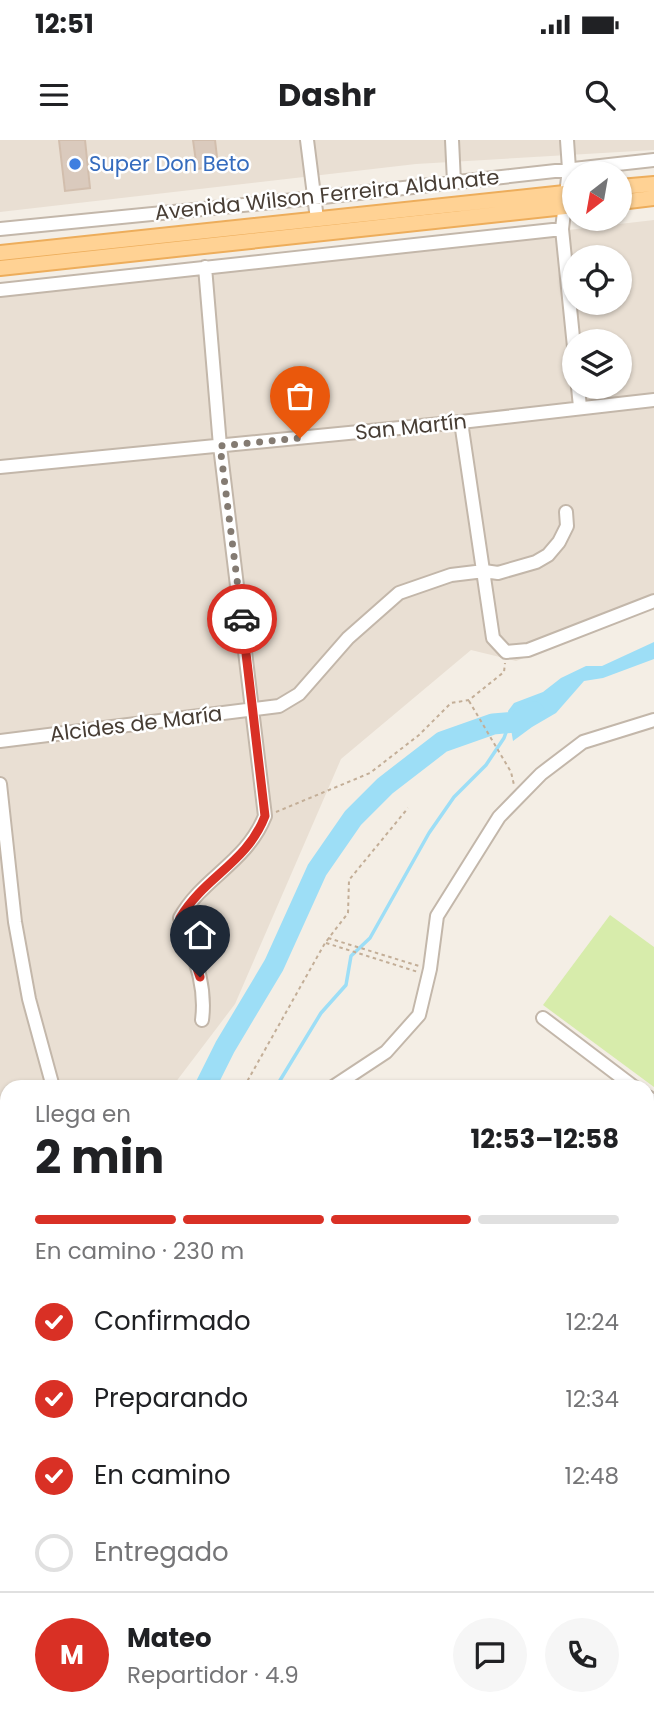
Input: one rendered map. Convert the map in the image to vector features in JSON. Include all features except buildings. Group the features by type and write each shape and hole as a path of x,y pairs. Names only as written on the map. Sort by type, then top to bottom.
{"main road":[{"path":"632,186 654,184"},
{"path":"632,201 654,198"},
{"name":"Avenida Wilson Ferreira Aldunate","path":"0,253 317,219 562,200"},
{"name":"Avenida Wilson Ferreira Aldunate","path":"0,268 562,200"}],"street":[{"path":"307,140 317,219"},
{"path":"452,140 454,182"},
{"path":"567,140 568,161"},
{"name":"Avenida Wilson Ferreira Aldunate","path":"632,162 654,160"},
{"name":"Avenida Wilson Ferreira Aldunate","path":"0,229 562,170"},
{"path":"0,290 562,229"},
{"path":"562,231 572,329"},
{"path":"202,1020 205,998 180,918 190,901 242,854 259,831 265,816 220,446 205,267"},
{"path":"579,399 580,407"},
{"name":"San Martín","path":"0,467 461,422 654,400"},
{"path":"461,422 494,638 506,652 528,650 654,601"},
{"name":"Alcides de María","path":"0,741 279,706 299,694 348,638 399,593 452,575 484,571 498,573 536,562 548,555 559,542 567,526 566,512"},
{"path":"344,1080 386,1052 419,1014 438,916 499,817 541,774 583,742 654,720"},
{"path":"0,784 15,922 29,999 51,1080"},
{"path":"543,1018 625,1080"}],"path":[{"path":"265,816 370,774 419,735 451,703 469,700 504,672 506,652"},
{"path":"469,700 511,772"},
{"path":"248,1080 328,938 348,914 349,880 408,808"},
{"path":"328,938 400,960 429,972"},
{"path":"325,943 399,966 429,972"}],"shaded area":[{"path":"0,140 654,140 654,150 416,164 0,212"},
{"path":"654,220 654,607 516,661 471,650 341,759 235,1004 177,1080 0,1080 0,296 562,231 632,231 632,223"}],"green space":[{"path":"610,915 654,947 654,1080 645,1080 543,1005"}],"water":[{"path":"654,642 654,659 603,678 584,681 556,713 513,741 508,711 514,703 543,692 561,678 586,666 602,666"}],"waterway":[{"path":"208,1080 274,965 317,870 353,818 385,786 442,742 493,724 516,722 534,712"},
{"path":"280,1080 321,1013 346,985 351,956 370,938 429,833 454,797 486,765 504,738 509,724"}],"way so far":[{"path":"242,619 220,446 300,438"}],"place":[{"name":"Super Don Beto","path":"75,164"}],"route":[{"path":"200,977 180,918 190,901 242,854 259,831 265,816 242,619"}]}
